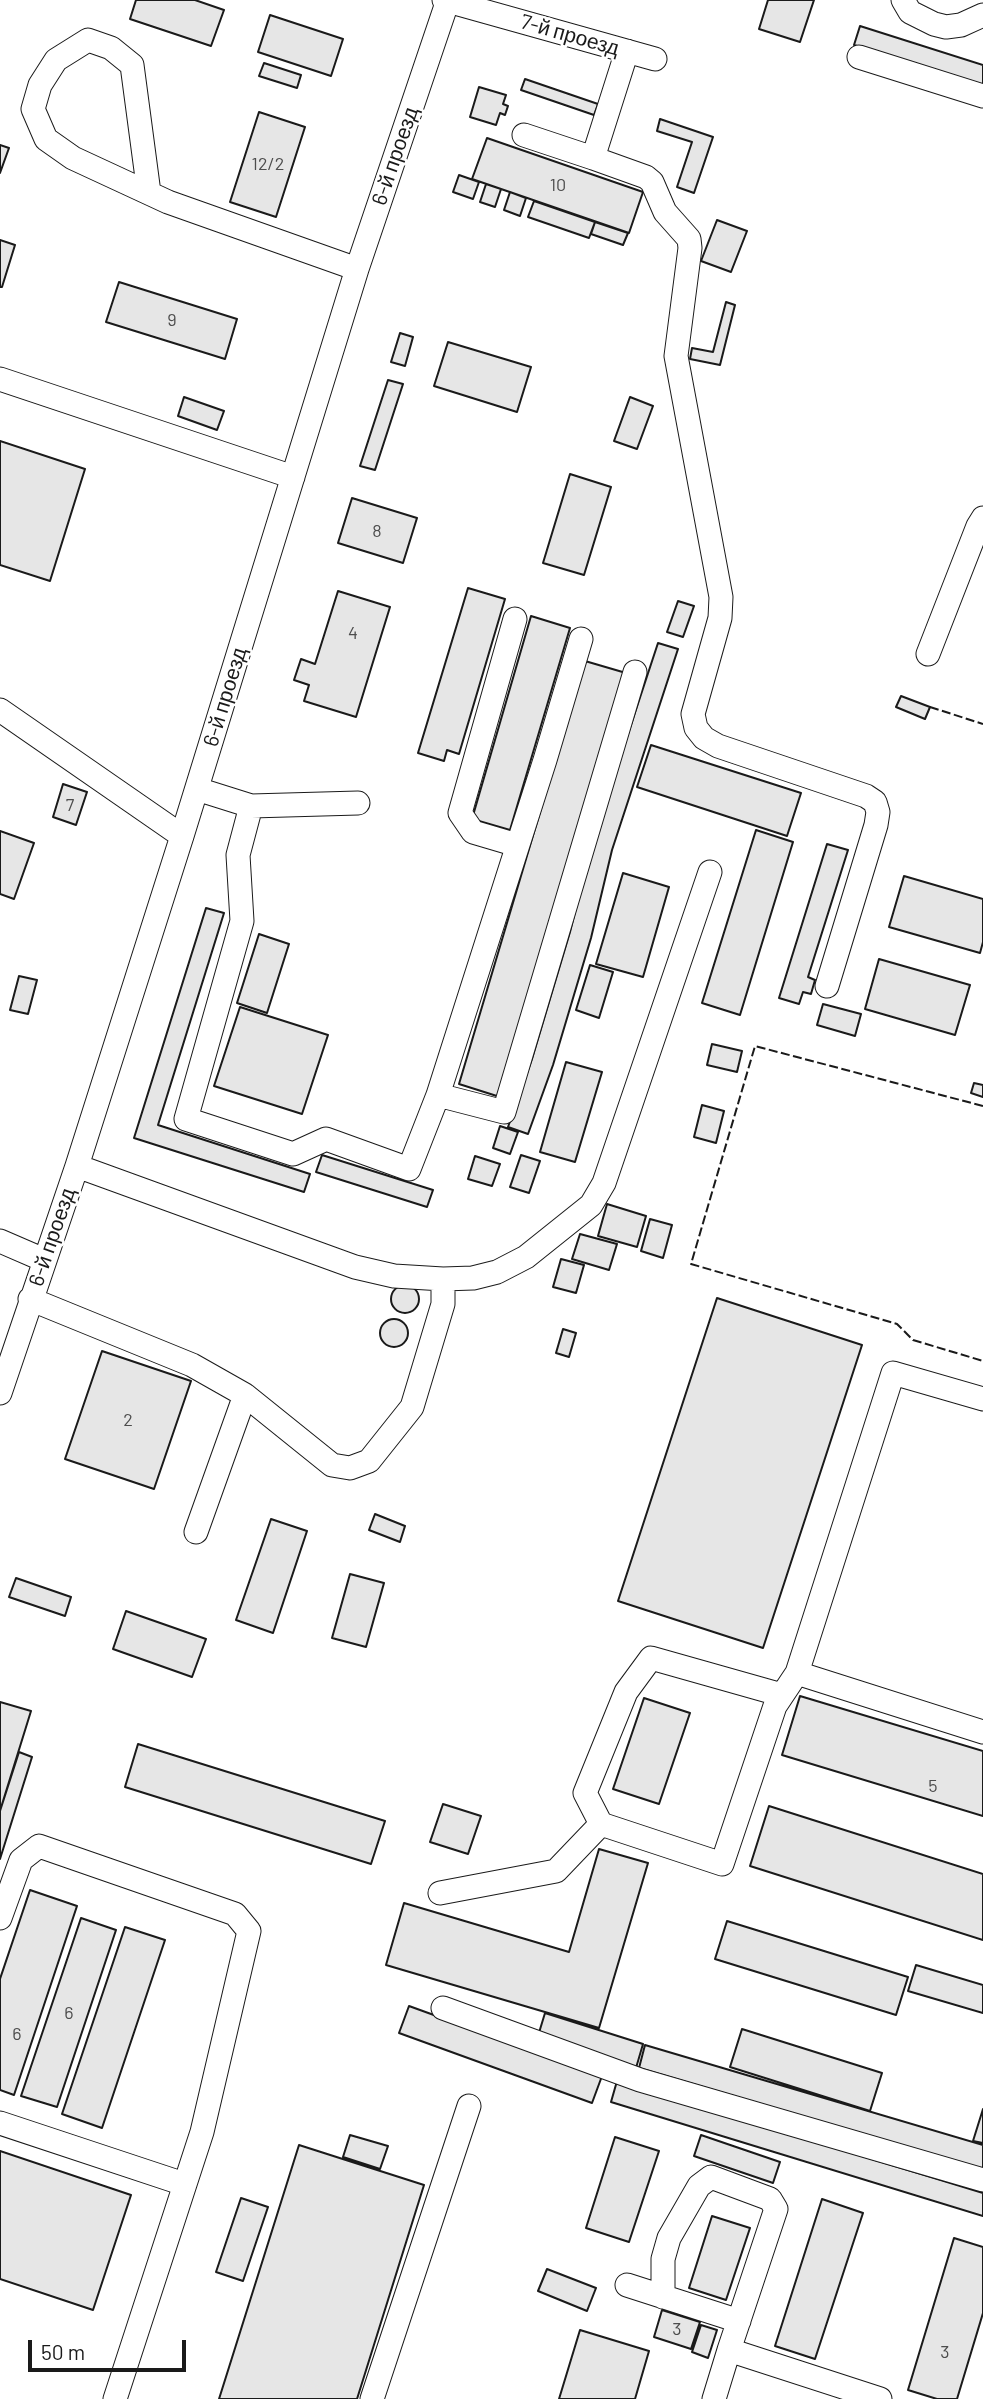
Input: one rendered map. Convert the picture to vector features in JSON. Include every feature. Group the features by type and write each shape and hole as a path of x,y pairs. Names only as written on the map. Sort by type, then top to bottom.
{"street":[{"name":"7-й проезд","path":"446,0 655,59"},
{"name":"6-й проезд","path":"0,1390 77,1166 197,789 357,269 446,0"},
{"path":"903,0 910,12 946,27 961,25 983,15"},
{"path":"149,193 132,65 111,48 88,40 56,60 40,85 33,109 46,139 73,158 149,193 357,269"},
{"path":"593,158 627,51"},
{"path":"859,57 983,96"},
{"path":"524,135 646,177 652,181 665,212 689,239 676,356 721,597 720,618 693,714 696,728 704,738 718,746 866,796 875,802 878,812 876,825 827,986"},
{"path":"0,379 293,477"},
{"path":"928,654 983,518"},
{"path":"515,619 460,813 473,832 517,845"},
{"path":"251,806 238,855 242,921 186,1119 293,1154 326,1139 410,1169 438,1095 581,639"},
{"path":"438,1095 504,1112 635,672"},
{"path":"0,710 182,836"},
{"path":"197,789 251,806 358,803"},
{"path":"77,1166 355,1267 394,1276 443,1279 473,1278 497,1272 526,1257 591,1205 604,1183 710,872"},
{"path":"0,1241 44,1260"},
{"path":"30,1299 192,1365 245,1395 332,1465 350,1468 369,1461 412,1406 443,1304 443,1279"},
{"path":"782,1695 651,1658 626,1692 584,1793 601,1824 722,1864 775,1706 797,1673 893,1373 983,1399"},
{"path":"196,1532 245,1395"},
{"path":"797,1673 983,1732"},
{"path":"440,1893 556,1871 601,1824"},
{"path":"0,1918 21,1860 39,1846 235,1914 249,1931 202,2132 115,2399"},
{"path":"443,2008 640,2080 983,2180"},
{"path":"372,2399 469,2106"},
{"path":"0,2123 184,2184"},
{"path":"663,2297 663,2259 668,2238 699,2186 711,2177 770,2199 776,2208 714,2399"},
{"path":"627,2285 739,2321"},
{"path":"729,2350 880,2399"}],"building":[{"path":"136,0 195,0 224,10 211,46 130,19"},
{"path":"768,0 814,0 800,42 759,29"},
{"path":"270,15 343,39 331,76 258,52"},
{"path":"860,26 983,65 983,86 854,45"},
{"path":"264,63 301,75 297,88 259,76"},
{"path":"525,79 598,104 594,115 521,90"},
{"path":"479,87 506,95 503,104 508,106 505,115 500,113 496,125 470,117"},
{"path":"259,112 305,127 276,217 230,202"},
{"path":"660,119 713,137 694,193 677,187 692,142 657,131"},
{"path":"487,138 643,192 629,233 472,179"},
{"path":"0,145 9,148 0,173"},
{"path":"459,175 479,182 473,199 453,192"},
{"path":"486,184 501,189 495,207 480,202"},
{"path":"510,192 526,198 520,216 504,210"},
{"path":"534,201 595,222 589,238 528,217"},
{"path":"717,220 747,231 731,272 701,261"},
{"path":"595,222 628,233 623,245 591,234"},
{"path":"0,240 15,245 2,287 0,287"},
{"path":"119,282 237,319 225,359 106,322"},
{"path":"726,302 735,305 720,365 690,359 692,348 713,352"},
{"path":"400,333 413,337 405,366 391,362"},
{"path":"448,342 531,367 517,412 434,386"},
{"path":"388,380 403,384 375,470 360,466"},
{"path":"184,397 224,411 217,430 178,416"},
{"path":"630,397 653,406 637,449 614,441"},
{"path":"0,441 85,469 50,581 0,565"},
{"path":"570,474 611,487 584,575 543,563"},
{"path":"352,498 417,518 403,563 338,543"},
{"path":"468,588 505,599 459,754 447,750 444,761 418,753"},
{"path":"338,591 390,607 356,717 304,701 309,685 294,680 301,659 315,664"},
{"path":"678,601 694,606 683,637 667,632"},
{"path":"531,616 570,628 510,830 472,819"},
{"path":"658,643 678,649 612,850 591,938 553,1065 528,1134 508,1127 532,1059 570,932 592,843"},
{"path":"585,661 626,673 500,1097 459,1084"},
{"path":"901,696 930,707 925,719 896,707"},
{"path":"651,745 801,793 787,836 637,787"},
{"path":"63,784 87,792 76,825 53,817"},
{"path":"756,830 793,842 740,1015 702,1003"},
{"path":"0,831 34,843 14,899 0,894"},
{"path":"827,844 848,850 808,977 815,980 811,994 803,992 799,1004 779,998"},
{"path":"623,873 669,887 643,977 596,964"},
{"path":"904,876 983,899 983,942 980,953 889,927"},
{"path":"206,908 224,913 158,1125 310,1174 304,1192 134,1138"},
{"path":"259,934 289,944 267,1013 237,1003"},
{"path":"879,959 970,985 955,1035 865,1009"},
{"path":"590,965 613,972 599,1018 576,1010"},
{"path":"19,976 37,980 28,1014 10,1010"},
{"path":"823,1004 861,1014 855,1036 817,1025"},
{"path":"240,1007 328,1035 302,1114 214,1086"},
{"path":"712,1044 742,1051 737,1072 707,1065"},
{"path":"566,1062 602,1072 575,1162 540,1152"},
{"path":"974,1083 983,1085 983,1097 971,1093"},
{"path":"702,1105 724,1111 716,1143 694,1137"},
{"path":"500,1126 518,1132 510,1154 493,1148"},
{"path":"322,1155 433,1190 427,1207 316,1172"},
{"path":"521,1155 540,1161 529,1193 510,1187"},
{"path":"475,1156 500,1164 492,1186 468,1179"},
{"path":"607,1204 646,1216 637,1247 598,1236"},
{"path":"650,1219 672,1225 663,1258 641,1251"},
{"path":"580,1234 617,1244 609,1270 572,1259"},
{"path":"561,1259 584,1265 576,1293 553,1287"},
{"path":"405,1285 415,1289 419,1299 415,1309 405,1313 395,1309 391,1299 395,1289"},
{"path":"717,1298 862,1345 763,1648 618,1601"},
{"path":"394,1319 404,1323 408,1333 404,1343 394,1347 384,1343 380,1333 384,1323"},
{"path":"563,1329 576,1333 569,1357 556,1353"},
{"path":"102,1351 191,1381 154,1489 65,1459"},
{"path":"375,1514 405,1526 400,1542 369,1530"},
{"path":"271,1519 307,1531 273,1633 236,1620"},
{"path":"350,1574 384,1583 366,1647 332,1638"},
{"path":"16,1578 71,1597 65,1616 9,1597"},
{"path":"126,1611 206,1639 192,1677 113,1649"},
{"path":"800,1696 983,1751 983,1816 782,1755"},
{"path":"644,1698 690,1713 659,1804 613,1789"},
{"path":"0,1702 31,1711 0,1811"},
{"path":"138,1744 385,1821 371,1864 125,1787"},
{"path":"19,1752 32,1757 0,1859 0,1811"},
{"path":"443,1804 481,1816 468,1854 430,1842"},
{"path":"769,1806 983,1874 983,1940 750,1866"},
{"path":"599,1849 648,1863 599,2028 386,1965 404,1903 569,1952"},
{"path":"30,1890 77,1906 14,2095 0,2090 0,1979"},
{"path":"81,1918 116,1930 57,2107 21,2096"},
{"path":"727,1921 908,1977 896,2015 715,1959"},
{"path":"125,1927 165,1940 102,2128 62,2114"},
{"path":"916,1965 983,1985 983,2013 908,1991"},
{"path":"409,2006 602,2076 592,2103 399,2033"},
{"path":"545,2013 643,2044 636,2068 538,2036"},
{"path":"742,2029 882,2073 870,2111 730,2067"},
{"path":"645,2045 983,2145 983,2170 639,2068"},
{"path":"617,2081 983,2193 983,2216 611,2102"},
{"path":"983,2109 983,2143 973,2141"},
{"path":"350,2135 388,2146 380,2169 343,2157"},
{"path":"701,2135 780,2162 773,2183 694,2156"},
{"path":"615,2137 659,2151 629,2242 586,2228"},
{"path":"299,2145 424,2185 357,2399 219,2399"},
{"path":"0,2151 131,2195 93,2310 0,2279"},
{"path":"241,2198 268,2207 243,2281 216,2272"},
{"path":"822,2199 863,2213 815,2359 775,2346"},
{"path":"712,2216 750,2228 726,2300 689,2288"},
{"path":"954,2238 983,2247 983,2313 957,2399 937,2399 908,2390"},
{"path":"547,2269 596,2288 587,2311 538,2291"},
{"path":"662,2310 700,2322 691,2349 654,2337"},
{"path":"701,2325 717,2330 708,2358 692,2352"},
{"path":"580,2330 649,2351 635,2399 559,2399"}],"fence":[{"path":"930,707 983,724"},
{"path":"983,1106 755,1046 691,1264 897,1324 913,1340 983,1361"}]}
